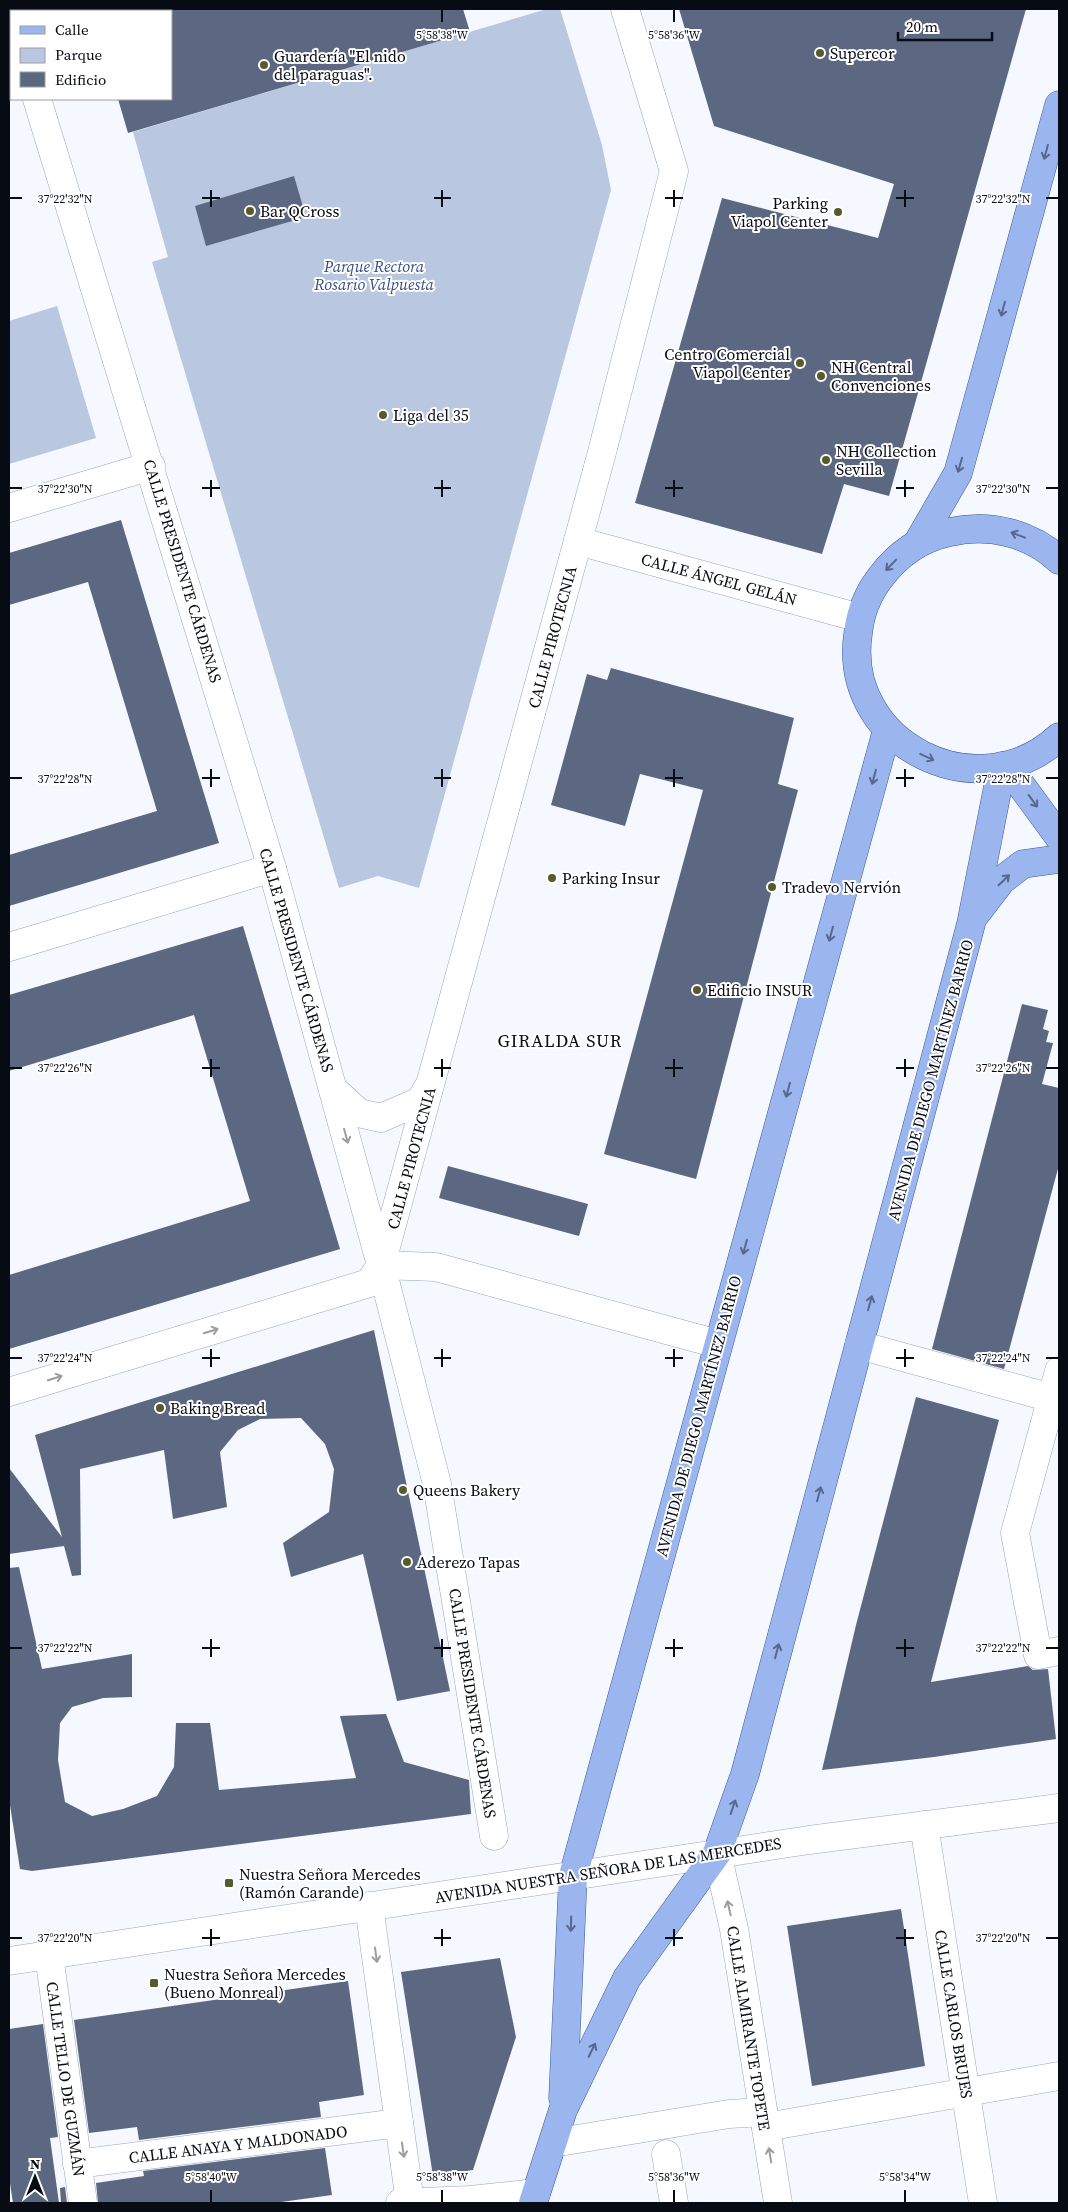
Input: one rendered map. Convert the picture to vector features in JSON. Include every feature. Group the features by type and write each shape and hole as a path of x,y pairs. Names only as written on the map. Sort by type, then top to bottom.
{"main road":[{"path":"917,544 958,473 1059,105"},
{"path":"1059,560 1037,544 1014,533 990,528 965,528 940,534 917,544 886,569 872,588 860,618 856,647 859,677 870,705 887,730 912,751 942,764 974,770 1004,766 1030,758 1059,737"},
{"name":"AVENIDA DE DIEGO MARTÍNEZ BARRIO","path":"563,2110 573,1876 887,730"},
{"path":"1004,766 1059,837"},
{"name":"AVENIDA DE DIEGO MARTÍNEZ BARRIO","path":"563,2110 627,1978 717,1853 745,1774 973,918 1004,766"},
{"path":"973,918 1002,880 1024,864 1059,859"},
{"path":"535,2198 563,2110"}],"street":[{"name":"CALLE PIROTECNIA","path":"381,1265 578,541 674,170 626,9"},
{"name":"CALLE PRESIDENTE CÁRDENAS","path":"37,100 151,466 272,868 381,1265 437,1484 494,1836"},
{"path":"9,508 151,466"},
{"name":"CALLE ÁNGEL GELÁN","path":"578,541 860,618"},
{"path":"9,947 272,868"},
{"path":"333,1089 359,1113 381,1118 401,1111 420,1101 432,1081"},
{"path":"9,1392 369,1284 381,1265 436,1267 718,1344"},
{"path":"859,1345 1056,1399"},
{"path":"1059,1371 1056,1399 1015,1533 1038,1655 1059,1651"},
{"name":"AVENIDA NUESTRA SEÑORA DE LAS MERCEDES","path":"9,1961 717,1853 1059,1808"},
{"name":"CALLE CARLOS BRUJES","path":"924,1825 983,2203"},
{"name":"CALLE ALMIRANTE TOPETE","path":"717,1853 734,1929 778,2203"},
{"path":"369,1906 399,2124 405,2202 535,2198"},
{"name":"CALLE TELLO DE GUZMÁN","path":"49,1956 83,2203"},
{"path":"552,2143 729,2114 764,2119 966,2092 1059,2076"},
{"name":"CALLE ANAYA Y MALDONADO","path":"77,2164 399,2124"},
{"path":"666,2154 674,2203"}],"green space":[{"name":"Parque Rectora Rosario Valpuesta","path":"547,9 560,9 602,145 611,190 419,888 378,876 339,888 152,262 168,257 133,132"},
{"path":"57,306 96,438 9,464 9,321"}],"building":[{"name":"Guardería \"El nido del paraguas\".","path":"463,9 470,32 128,133 118,100 172,100 171,10"},
{"name":"Centro Comercial Viapol Center","path":"679,9 1026,9 889,496 844,484 822,554 635,503 722,198 878,238 894,184 714,126"},
{"name":"Bar QCross","path":"294,176 306,217 206,246 195,206"},
{"path":"121,520 219,843 9,906 9,855 157,811 88,582 9,605 9,553"},
{"name":"Edificio INSUR","path":"611,668 794,718 778,784 798,790 696,1179 604,1154 703,790 640,774 625,826 551,805 587,674 607,680"},
{"path":"243,926 340,1249 9,1349 9,1275 250,1201 194,1015 9,1071 9,995"},
{"path":"1022,1004 1048,1010 1043,1029 1049,1031 1046,1042 1053,1043 1042,1084 1059,1088 1059,1165 1004,1369 932,1349"},
{"path":"448,1166 588,1204 579,1236 439,1198"},
{"path":"374,1330 450,1691 397,1701 363,1554 291,1577 283,1543 329,1512 334,1469 325,1444 301,1418 260,1419 238,1430 220,1452 227,1507 173,1519 164,1450 80,1469 81,1575 72,1576 64,1546 9,1554 9,1468 62,1537 35,1435"},
{"path":"916,1397 999,1420 931,1682 1028,1666 1033,1670 1048,1669 1056,1739 934,1757 822,1770 856,1625"},
{"path":"19,1567 42,1669 132,1654 132,1697 103,1698 72,1707 60,1723 58,1760 65,1802 92,1816 123,1809 157,1796 174,1767 176,1723 210,1723 219,1790 356,1778 340,1716 386,1714 404,1762 469,1780 471,1814 32,1871 20,1869 9,1799 9,1568"},
{"path":"901,1909 925,2066 812,2086 787,1926"},
{"path":"500,1958 516,2037 473,2170 433,2176 401,1972"},
{"path":"348,1981 364,2095 319,2102 321,2117 139,2140 137,2127 89,2133 74,2020"},
{"path":"43,2024 58,2137 50,2138 59,2203 13,2203 9,2177 9,2029"},
{"path":"325,2148 332,2195 274,2203 98,2203 96,2183 144,2176 143,2171"},
{"path":"65,2187 67,2203 61,2203 60,2188"}],"place":[{"name":"Supercor","path":"820,53"},
{"name":"Guardería \"El nido del paraguas\".","path":"264,65"},
{"name":"Bar QCross","path":"250,211"},
{"name":"Parking Viapol Center","path":"838,212"},
{"name":"Centro Comercial Viapol Center","path":"800,363"},
{"name":"NH Central Convenciones","path":"821,376"},
{"name":"Liga del 35","path":"383,415"},
{"name":"NH Collection Sevilla","path":"826,460"},
{"name":"Parking Insur","path":"552,878"},
{"name":"Tradevo Nervión","path":"772,887"},
{"name":"Edificio INSUR","path":"697,990"},
{"name":"Baking Bread","path":"160,1408"},
{"name":"Queens Bakery","path":"403,1490"},
{"name":"Aderezo Tapas","path":"407,1562"},
{"name":"Nuestra Señora Mercedes (Ramón Carande)","path":"229,1883"},
{"name":"Nuestra Señora Mercedes (Bueno Monreal)","path":"154,1983"}],"district":[{"name":"GIRALDA SUR","path":"560,1040"}]}
